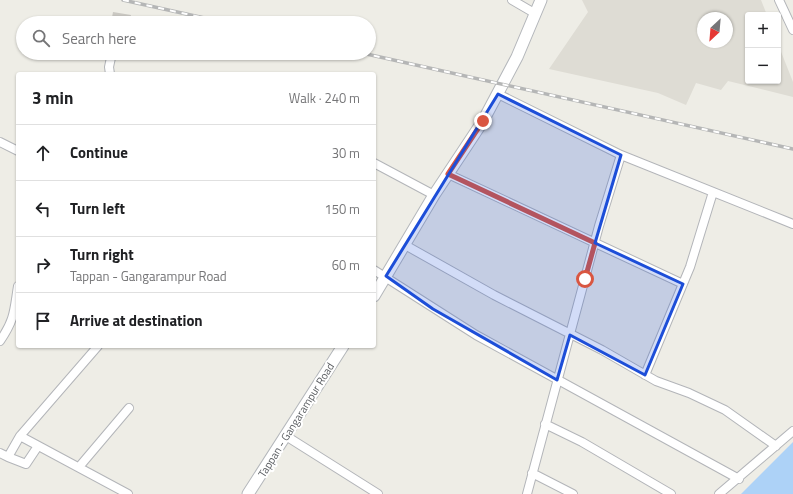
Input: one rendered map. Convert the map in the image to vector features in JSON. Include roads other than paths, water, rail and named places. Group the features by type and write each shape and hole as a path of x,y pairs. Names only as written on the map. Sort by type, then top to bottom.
{"main road":[{"path":"376,293 434,195 483,121 498,94 536,14 541,0"},
{"name":"Tappan - Gangarampur Road","path":"248,494 342,348"}],"street":[{"path":"512,0 536,14"},
{"path":"779,0 793,30"},
{"path":"109,72 108,67 110,60"},
{"path":"498,94 621,154 793,224"},
{"path":"0,142 16,150"},
{"path":"527,494 557,380 621,154"},
{"path":"376,164 434,195"},
{"path":"448,174 683,284"},
{"path":"645,375 683,284 713,192"},
{"path":"405,245 494,295 602,350 656,381 699,397 725,410 776,446"},
{"path":"376,271 386,276 453,322 739,478"},
{"path":"0,341 11,325 14,317 16,302"},
{"path":"38,446 26,464 4,455 96,348"},
{"path":"79,467 129,408"},
{"path":"545,424 582,442 671,494"},
{"path":"719,494 793,431"},
{"path":"20,436 128,494"},
{"path":"286,436 378,494"},
{"path":"532,473 573,494"}],"water":[{"path":"793,442 793,494 741,494"}],"railway":[{"path":"123,0 195,16"},
{"path":"376,56 793,149"}]}
